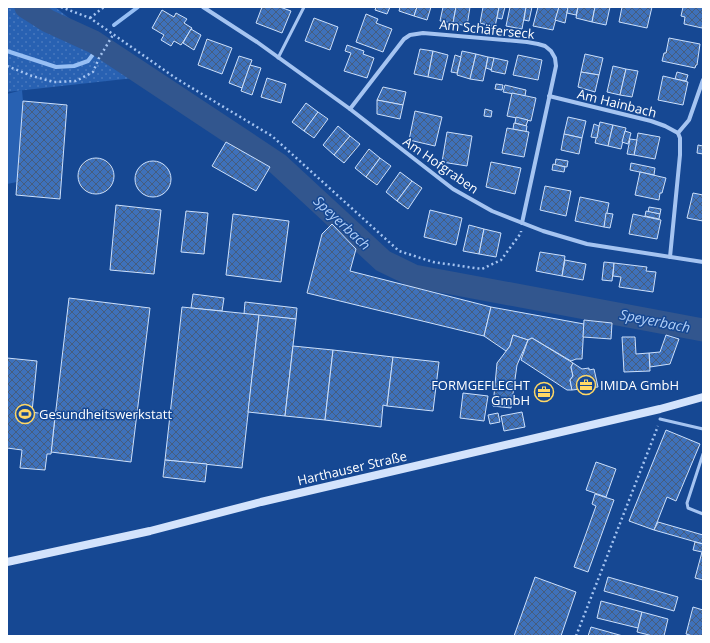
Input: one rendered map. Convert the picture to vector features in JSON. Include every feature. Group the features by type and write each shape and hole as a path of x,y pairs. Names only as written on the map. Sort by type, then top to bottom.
{"main road":[{"name":"Harthauser Straße","path":"7,562 150,531 261,502 660,409 703,397"}],"street":[{"name":"Am Hofgraben","path":"203,7 236,27 350,109 453,189 492,211 543,231 587,244 703,262"},
{"name":"Am Schäferseck","path":"350,109 404,39 416,33 527,42 545,46 551,51 555,58 556,66 522,223"},
{"path":"670,257 680,155 680,138 678,133 689,120 703,80"},
{"name":"Am Hainbach","path":"549,96 651,121 678,133"}],"lane":[{"path":"278,58 304,7"},
{"path":"660,419 703,429"},
{"path":"703,454 687,504 688,508 703,514"}],"path":[{"path":"60,7 90,18 112,36 178,79 272,136 399,251 433,262 482,269 501,260 521,234 522,223"},
{"path":"90,18 104,7"},
{"path":"7,66 32,76 54,82 76,81 93,72 99,58 112,36"},
{"path":"576,636 660,419"}],"shaded area":[{"path":"7,7 55,7 143,77 7,92"},
{"path":"22,90 23,101 17,182 7,184 7,94"}],"building":[{"path":"262,7 280,7 291,11 282,33 256,23"},
{"path":"376,7 390,7 387,14 375,10"},
{"path":"400,7 417,7 414,16 399,11"},
{"path":"417,7 431,7 427,20 414,16"},
{"path":"443,7 456,7 453,23 440,21"},
{"path":"456,7 470,7 467,26 453,23"},
{"path":"483,7 499,7 495,27 480,23"},
{"path":"499,7 505,7 502,19 497,18"},
{"path":"510,7 526,7 522,29 506,26"},
{"path":"526,7 532,7 529,21 524,20"},
{"path":"538,7 559,7 553,30 533,26"},
{"path":"559,7 568,7 565,23 555,20"},
{"path":"568,7 578,7 576,15 567,13"},
{"path":"578,7 595,7 592,22 576,18"},
{"path":"595,7 610,7 606,25 592,22"},
{"path":"622,7 652,7 647,28 619,22"},
{"path":"683,7 703,7 702,28 684,24 685,17 681,16"},
{"path":"162,10 174,17 176,13 187,19 184,23 192,28 181,45 174,41 171,46 161,40 164,35 152,28"},
{"path":"366,14 378,19 376,23 392,29 383,52 356,42"},
{"path":"314,18 338,27 330,50 305,41"},
{"path":"191,29 201,35 194,50 183,43"},
{"path":"669,38 700,44 697,65 695,68 662,61 664,53 666,53"},
{"path":"207,39 232,48 222,74 198,65"},
{"path":"347,45 364,51 363,54 374,58 367,78 344,71 351,53 345,51"},
{"path":"420,49 433,51 428,77 414,74"},
{"path":"433,51 448,55 442,80 428,77"},
{"path":"462,51 476,54 470,79 457,75"},
{"path":"476,54 488,57 483,81 470,79"},
{"path":"585,54 603,58 599,75 581,72"},
{"path":"455,55 461,57 457,73 451,72"},
{"path":"518,55 542,60 538,80 513,75"},
{"path":"239,56 252,60 242,88 229,83"},
{"path":"488,57 494,58 492,70 486,68"},
{"path":"494,58 508,61 505,74 491,71"},
{"path":"250,65 261,68 252,95 241,91"},
{"path":"613,66 626,69 620,95 607,92"},
{"path":"626,69 638,71 632,97 620,95"},
{"path":"581,72 599,75 595,92 578,87"},
{"path":"677,72 688,75 686,81 675,79"},
{"path":"663,76 688,82 683,105 658,100"},
{"path":"267,78 286,84 281,103 261,97"},
{"path":"496,84 503,85 502,90 495,89"},
{"path":"505,85 526,90 525,96 503,92"},
{"path":"383,87 406,92 403,105 377,100"},
{"path":"512,93 536,98 531,121 507,116"},
{"path":"377,100 403,105 400,119 377,114"},
{"path":"23,101 67,105 60,199 16,195"},
{"path":"306,103 318,112 304,131 292,122"},
{"path":"485,109 492,111 491,117 484,116"},
{"path":"415,111 442,117 435,146 409,140"},
{"path":"318,112 328,119 314,138 304,131"},
{"path":"516,117 528,120 526,126 515,123"},
{"path":"568,117 586,121 582,138 564,134"},
{"path":"600,122 613,125 608,146 595,143"},
{"path":"514,123 527,126 526,132 513,129"},
{"path":"594,124 599,126 597,138 591,137"},
{"path":"613,125 626,128 621,149 608,146"},
{"path":"338,126 350,136 334,155 323,145"},
{"path":"507,128 529,132 524,157 502,153"},
{"path":"625,131 631,133 628,144 622,142"},
{"path":"447,132 472,136 467,166 442,162"},
{"path":"638,133 660,137 655,159 634,155"},
{"path":"564,134 582,138 579,154 561,150"},
{"path":"350,136 360,144 344,163 334,155"},
{"path":"630,139 637,140 634,155 627,154"},
{"path":"226,142 270,167 256,191 212,166"},
{"path":"698,145 703,146 703,154 697,153"},
{"path":"369,149 380,158 366,177 355,168"},
{"path":"100,158 109,163 113,169 113,183 109,189 100,194 92,194 83,189 79,183 78,172 83,163 89,159"},
{"path":"380,158 391,166 377,185 366,177"},
{"path":"556,159 568,161 567,167 555,165"},
{"path":"153,161 166,166 171,179 166,192 153,197 140,192 135,179 140,166"},
{"path":"491,162 521,168 515,194 486,187"},
{"path":"631,163 655,168 654,175 630,170"},
{"path":"553,164 565,167 564,172 552,170"},
{"path":"400,172 412,181 397,201 386,192"},
{"path":"640,172 666,178 659,200 635,195"},
{"path":"412,181 422,188 408,209 397,201"},
{"path":"545,186 571,191 566,216 540,210"},
{"path":"693,193 703,195 703,221 687,218"},
{"path":"580,197 609,203 604,227 575,221"},
{"path":"116,205 161,210 154,274 110,270"},
{"path":"649,207 661,209 660,214 648,212"},
{"path":"430,210 462,218 456,245 424,237"},
{"path":"186,211 208,213 204,254 181,252"},
{"path":"646,211 660,214 659,219 645,216"},
{"path":"606,213 613,214 610,228 604,227"},
{"path":"233,214 289,221 281,282 226,275"},
{"path":"633,214 661,220 657,239 629,234"},
{"path":"332,224 356,249 350,271 491,307 484,336 307,293 322,234"},
{"path":"469,225 484,229 479,254 463,251"},
{"path":"484,229 501,233 496,257 479,254"},
{"path":"540,252 565,256 562,276 536,271"},
{"path":"565,260 586,264 583,280 562,276"},
{"path":"604,262 614,263 612,281 602,280"},
{"path":"614,263 647,267 646,271 656,272 653,292 619,287 621,277 613,276"},
{"path":"193,294 224,298 222,311 191,308"},
{"path":"69,298 150,308 131,462 51,452"},
{"path":"245,302 297,308 296,319 244,314"},
{"path":"182,307 259,315 242,468 165,460"},
{"path":"491,307 584,324 582,359 571,361 532,338 528,340 513,335 510,346 506,351 484,336"},
{"path":"259,315 296,319 285,416 248,412"},
{"path":"584,320 612,323 611,339 583,337"},
{"path":"513,335 528,340 517,365 511,408 493,406 497,363 510,346"},
{"path":"666,335 679,339 670,364 650,367 649,353 660,352"},
{"path":"622,337 635,337 636,354 649,353 650,371 624,372"},
{"path":"532,338 573,363 571,367 573,376 570,380 572,390 567,390 521,360 528,340"},
{"path":"293,346 333,350 325,420 285,416"},
{"path":"333,350 393,357 387,406 383,405 381,427 325,420"},
{"path":"393,357 439,362 433,411 387,406"},
{"name":"Gesundheitswerkstatt","path":"7,358 37,361 32,412 55,416 51,454 47,454 45,470 20,468 22,450 7,448"},
{"path":"573,363 582,369 594,369 598,387 572,390 570,380 573,376 571,367"},
{"path":"463,393 488,396 484,421 460,418"},
{"path":"522,412 525,427 504,431 501,416"},
{"path":"498,413 500,422 490,424 488,415"},
{"path":"666,430 700,444 676,501 667,497 654,530 629,521"},
{"path":"165,460 207,464 205,482 163,477"},
{"path":"596,462 616,469 606,497 586,490"},
{"path":"595,494 614,500 588,572 574,567 596,506 592,504"},
{"path":"658,522 703,535 703,544 654,530"},
{"path":"695,542 703,544 703,580 695,578 702,552 693,550"},
{"path":"535,577 576,592 561,636 514,636"},
{"path":"608,577 678,597 674,611 604,591"},
{"path":"601,601 642,612 638,628 597,618"},
{"path":"693,607 703,610 703,636 686,634"},
{"path":"642,612 668,619 664,636 653,636 637,632"},
{"path":"591,627 623,636 588,636"}],"waterway":[{"name":"Speyerbach","path":"26,7 48,21 94,42 278,164 383,261 414,276 703,330"},
{"path":"114,25 138,7"},
{"path":"7,51 56,67 74,66 88,61 94,53"}],"place":[{"name":"IMIDA GmbH","path":"586,385"},
{"name":"FORMGEFLECHT GmbH","path":"544,392"},
{"name":"Gesundheitswerkstatt","path":"25,414"}]}
